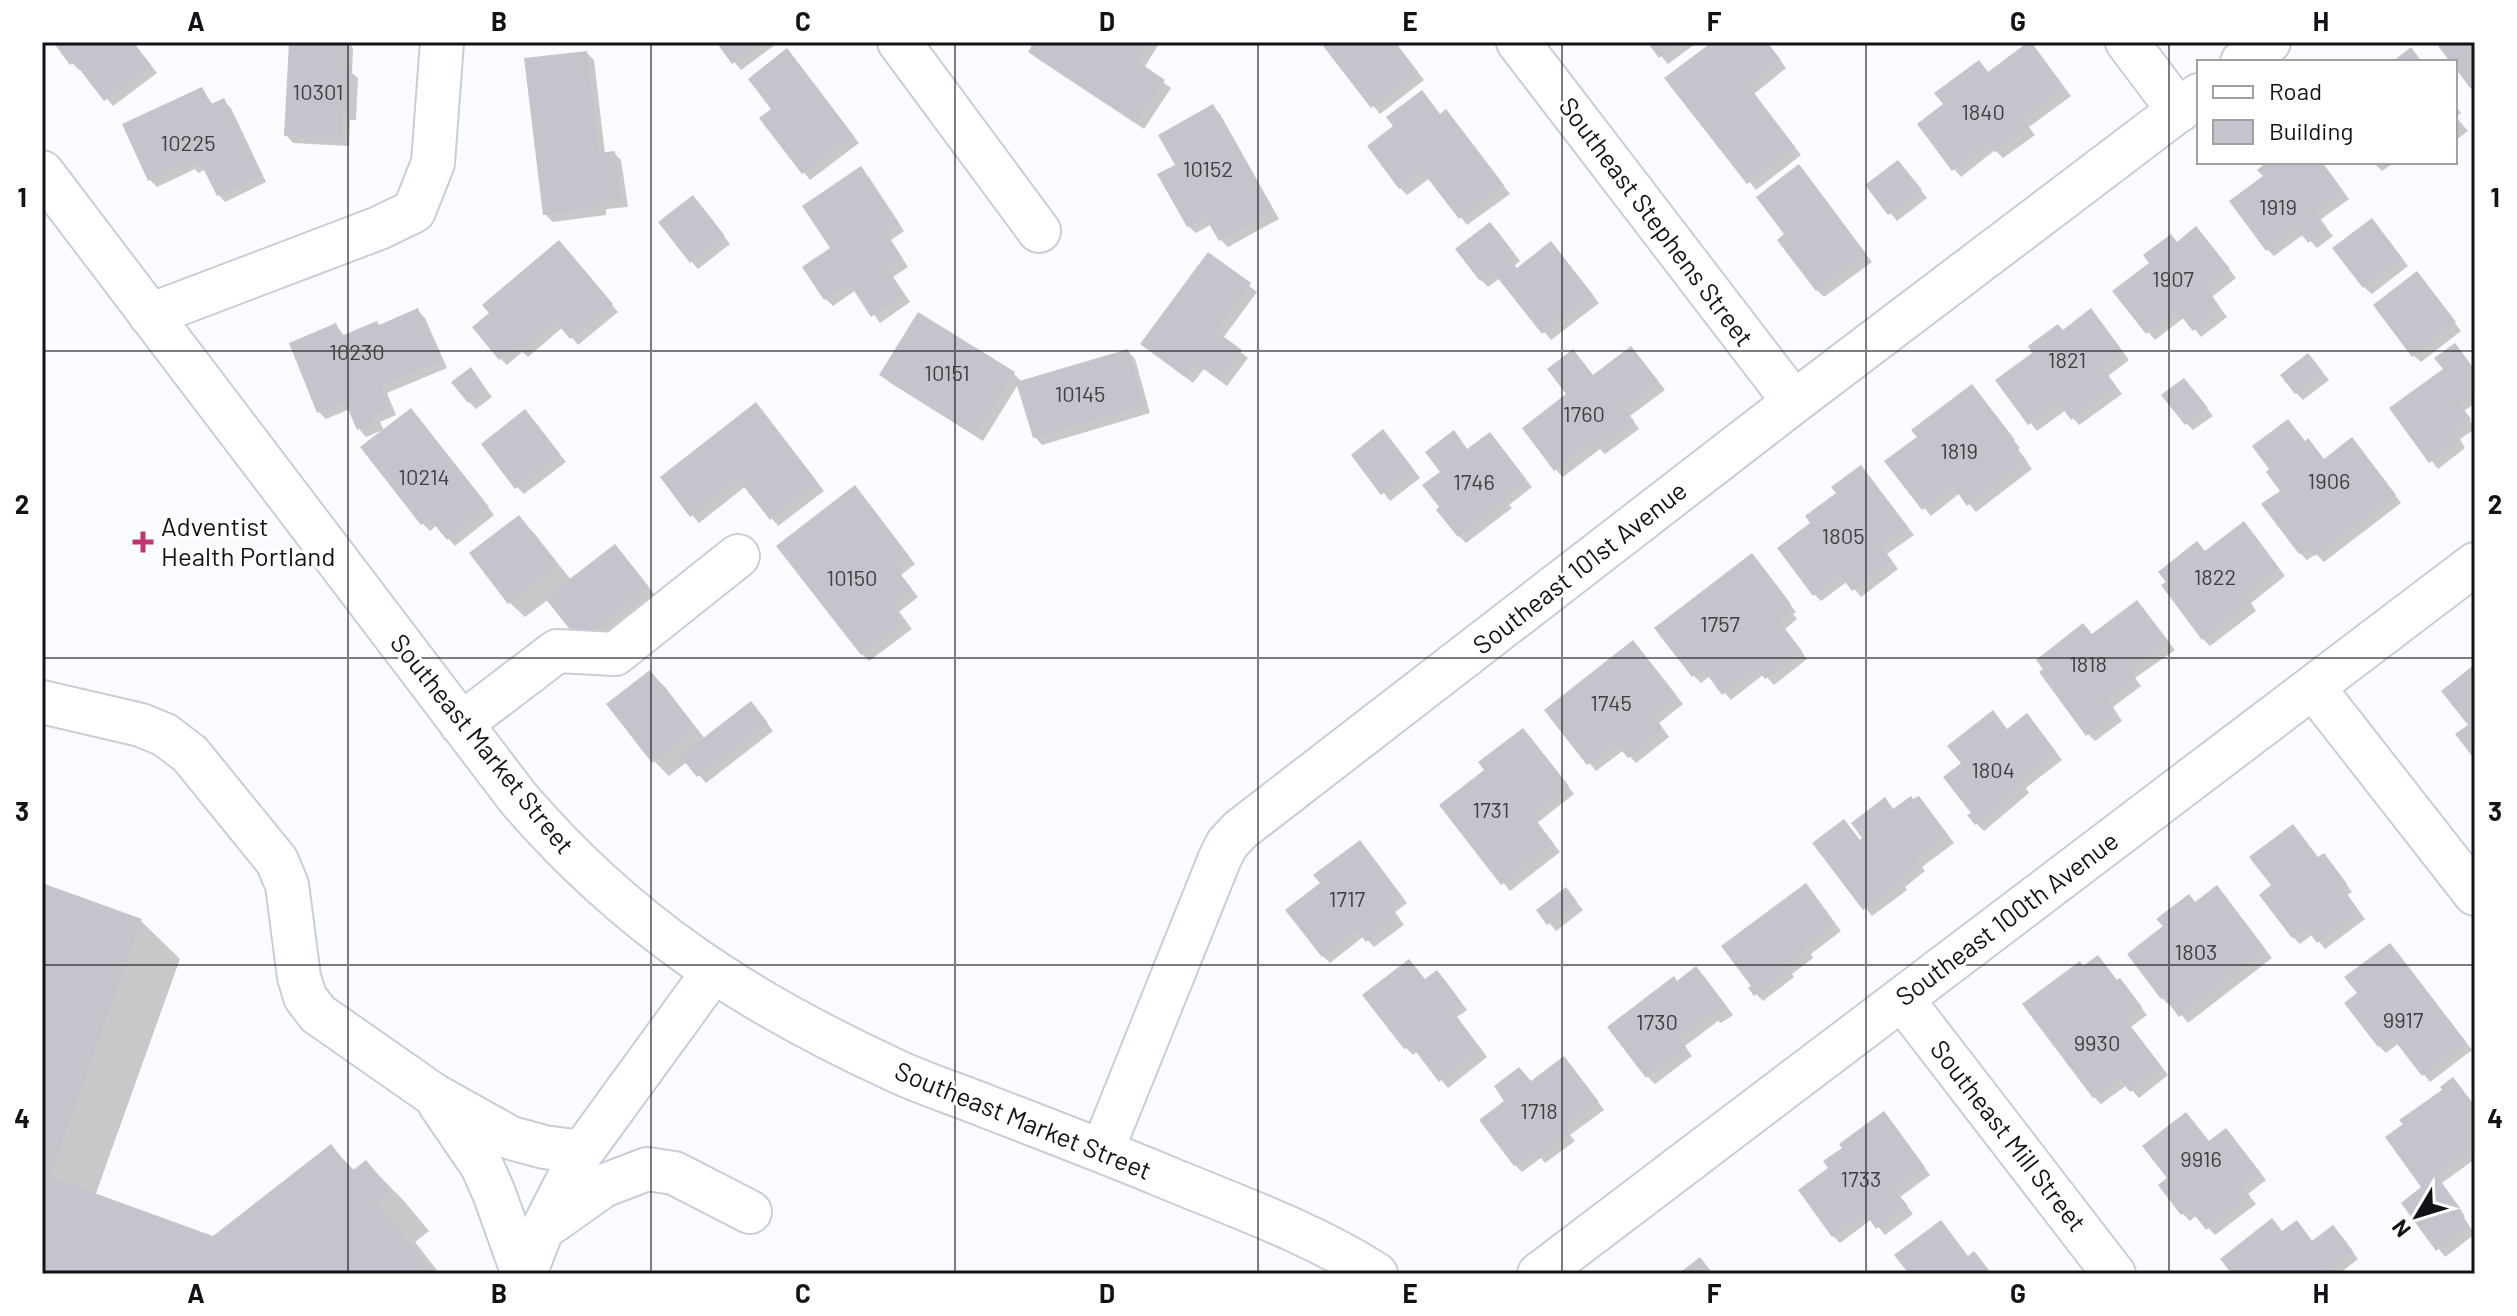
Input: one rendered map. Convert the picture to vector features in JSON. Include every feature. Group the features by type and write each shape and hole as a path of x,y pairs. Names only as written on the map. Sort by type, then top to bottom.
{"street":[{"path":"150,315 379,228 414,211 433,163 442,42"},
{"path":"899,42 1039,231"},
{"name":"Southeast Stephens Street","path":"1518,42 1794,402"},
{"path":"2127,42 2189,103"},
{"path":"2245,60 2269,42"},
{"name":"Southeast 101st Avenue","path":"1102,1151 1227,844 1240,830 1794,402 2189,103"},
{"name":"Southeast Market Street","path":"42,172 518,798 570,856 654,929 761,1003 895,1071 1102,1151 1281,1225 1376,1274"},
{"path":"461,724 557,651 615,654 738,556"},
{"name":"Southeast 100th Avenue","path":"1539,1274 2475,564"},
{"path":"2313,687 2475,894"},
{"path":"42,702 141,725 165,735 190,754 277,861 287,885 299,977 305,997 318,1014 434,1095 511,1138 544,1147 582,1152"},
{"path":"524,1274 542,1230 582,1152 713,972"},
{"name":"Southeast Mill Street","path":"1902,999 2114,1274"},
{"path":"434,1095 482,1166 524,1274"},
{"path":"542,1230 603,1186 647,1169 674,1173 750,1212"}],"building":[{"path":"53,42 133,42 151,65 104,101 74,62 70,65"},
{"path":"289,42 347,42 346,70 351,69 349,114 343,114 342,139 284,136"},
{"path":"716,42 762,42 732,64"},
{"path":"1034,42 1149,42 1137,61 1165,80 1136,123 1028,52"},
{"path":"1320,42 1395,42 1418,72 1371,108"},
{"path":"1647,42 1681,42 1659,58"},
{"path":"1712,42 1767,42 1781,60 1748,85 1795,147 1747,184 1664,78"},
{"path":"2028,42 2065,88 2023,119 2029,127 1995,152 1987,144 1952,171 1917,124 1943,104 1934,93 1979,60 1988,72"},
{"path":"2475,42 2475,86 2471,89 2457,71 2457,60 2449,60 2436,43"},
{"path":"2411,47 2421,60 2395,60"},
{"path":"787,48 853,135 802,174 759,118 771,109 748,79"},
{"path":"587,51 599,153 615,151 621,200 599,202 600,208 543,215 524,58"},
{"path":"202,87 211,104 224,98 261,175 217,196 200,162 190,167 187,163 148,181 122,124"},
{"path":"1422,90 1440,114 1446,109 1504,185 1459,219 1422,171 1399,189 1367,146 1393,126 1386,117"},
{"path":"1213,104 1273,211 1219,241 1205,217 1187,227 1157,174 1175,165 1158,135"},
{"path":"1898,160 1922,190 1888,215 1865,185"},
{"path":"1799,164 1866,254 1816,291 1777,240 1784,234 1756,197"},
{"path":"2264,164 2323,164 2343,191 2315,212 2327,228 2308,243 2296,227 2266,251 2229,201 2263,176 2257,170"},
{"path":"861,166 899,223 885,233 903,259 888,269 904,294 871,317 849,283 824,300 802,267 830,248 802,206"},
{"path":"693,195 725,236 690,263 658,222"},
{"path":"2372,218 2402,258 2363,288 2332,248"},
{"path":"1490,222 1514,253 1509,258 1517,268 1551,241 1593,295 1542,334 1493,272 1480,281 1455,249"},
{"path":"2196,226 2230,269 2207,288 2221,309 2193,331 2177,311 2146,334 2112,291 2149,263 2143,255 2171,234 2177,242"},
{"path":"559,240 613,304 570,339 555,321 519,352 515,346 499,360 472,327 489,313 482,305"},
{"path":"1208,252 1251,283 1216,331 1242,350 1219,380 1196,363 1185,377 1140,344"},
{"path":"2417,271 2456,322 2412,357 2373,305"},
{"path":"418,308 441,361 381,386 390,408 374,415 377,422 357,430 345,402 317,413 289,343 336,323 341,336 377,321 379,325"},
{"path":"2091,308 2123,352 2103,368 2116,386 2071,420 2059,403 2028,425 1995,380 2032,353 2028,346 2058,324 2063,330"},
{"path":"918,312 1015,372 975,435 879,375"},
{"path":"2455,343 2475,370 2475,391 2459,403 2471,419 2454,431 2460,440 2429,463 2389,408 2443,369 2434,358"},
{"path":"1631,346 1659,382 1624,408 1634,421 1596,449 1592,443 1554,471 1522,428 1566,394 1547,369 1573,349 1593,375"},
{"path":"1128,349 1144,406 1033,438 1016,382"},
{"path":"2308,353 2323,372 2295,394 2280,375"},
{"path":"471,367 486,389 468,403 451,382"},
{"path":"2184,378 2208,408 2185,425 2161,395"},
{"path":"1972,384 2015,440 2012,442 2027,461 1967,506 1953,486 1922,510 1884,461 1917,437 1911,430"},
{"path":"756,402 818,483 770,520 738,479 690,517 660,477"},
{"path":"411,408 489,507 447,540 429,518 421,525 360,447"},
{"path":"525,409 560,454 515,489 481,444"},
{"path":"2288,419 2324,459 2352,437 2396,495 2315,556 2308,547 2299,554 2261,504 2280,491 2252,446"},
{"path":"1383,429 1414,470 1381,495 1351,455"},
{"path":"1454,430 1467,449 1490,432 1526,479 1458,537 1436,510 1439,507 1422,485 1440,472 1425,452"},
{"path":"1861,465 1908,527 1881,546 1892,561 1852,591 1840,575 1813,596 1777,548 1810,523 1805,516 1836,493 1831,487"},
{"path":"855,485 909,556 895,567 912,589 893,604 906,621 861,655 776,546"},
{"path":"519,515 558,565 508,604 469,553"},
{"path":"2244,521 2279,568 2245,595 2250,603 2202,640 2161,585 2166,582 2158,572 2197,541 2205,551"},
{"path":"615,544 649,587 579,641 545,598"},
{"path":"1752,553 1791,604 1787,606 1791,611 1779,621 1802,651 1765,679 1756,668 1722,695 1703,669 1692,677 1654,628"},
{"path":"2137,600 2169,642 2129,670 2136,678 2107,699 2116,713 2086,736 2039,672 2043,669 2036,660 2083,623 2092,634"},
{"path":"1633,640 1677,696 1653,715 1663,729 1628,758 1616,744 1587,765 1544,710"},
{"path":"2475,664 2475,760 2455,734 2468,725 2441,691"},
{"path":"650,670 696,728 652,763 606,704"},
{"path":"751,701 768,723 697,777 680,756"},
{"path":"1993,710 2007,729 2027,713 2056,752 2020,780 2024,785 2009,799 1975,825 1967,815 1971,813 1943,777 1961,763 1947,746"},
{"path":"1523,728 1569,786 1532,815 1554,844 1501,885 1439,805 1484,770 1478,762"},
{"path":"1911,796 1913,799 1919,796 1948,835 1916,859 1919,863 1899,879 1902,881 1863,910 1812,843 1844,819 1860,840 1862,838 1851,823 1885,797 1893,809"},
{"path":"2293,824 2318,857 2324,853 2347,884 2342,887 2359,911 2317,943 2305,927 2292,938 2259,895 2271,885 2249,857"},
{"path":"1360,840 1401,895 1389,904 1398,917 1366,942 1357,930 1322,957 1285,910 1320,883 1313,875"},
{"path":"42,883 142,919 50,1177 213,1236 331,1144 352,1171 366,1160 392,1192 378,1203 434,1274 42,1274"},
{"path":"1806,883 1835,923 1805,946 1807,950 1786,966 1789,969 1754,996 1748,988 1751,986 1721,946"},
{"path":"2217,885 2266,950 2179,1017 2164,997 2161,999 2127,954 2163,926 2156,919 2189,894 2195,902"},
{"path":"1566,887 1577,902 1547,925 1536,910"},
{"path":"2390,943 2466,1042 2422,1076 2391,1036 2378,1047 2344,1003 2357,993 2344,977"},
{"path":"2098,955 2142,1007 2125,1019 2162,1067 2130,1092 2119,1078 2093,1098 2022,1004 2080,961 2083,966"},
{"path":"1409,959 1425,979 1437,970 1461,1002 1451,1009 1481,1049 1439,1082 1410,1044 1404,1049 1362,995"},
{"path":"1696,966 1727,1007 1712,1017 1710,1015 1679,1038 1686,1048 1646,1078 1607,1027 1674,976 1677,981"},
{"path":"1564,1056 1599,1102 1565,1127 1569,1133 1537,1157 1533,1152 1514,1166 1479,1120 1504,1101 1494,1086 1519,1067 1531,1081"},
{"path":"2453,1077 2475,1106 2475,1147 2436,1175 2469,1226 2436,1251 2401,1203 2421,1187 2385,1137 2403,1124 2399,1120 2442,1090 2440,1087"},
{"path":"1884,1111 1925,1167 1894,1189 1908,1206 1876,1229 1865,1212 1832,1237 1798,1190 1828,1168 1823,1161 1842,1148 1839,1144"},
{"path":"2186,1112 2209,1141 2226,1128 2260,1172 2242,1186 2250,1196 2206,1230 2190,1209 2181,1215 2158,1185 2167,1178 2142,1146"},
{"path":"2272,1218 2282,1231 2297,1220 2312,1241 2333,1225 2353,1251 2323,1274 2232,1274 2220,1259"},
{"path":"1941,1220 1968,1256 1974,1251 1992,1274 1909,1274 1894,1255"},
{"path":"1700,1257 1713,1274 1678,1274"}],"place":[{"name":"Adventist Health Portland","path":"143,542"}]}
